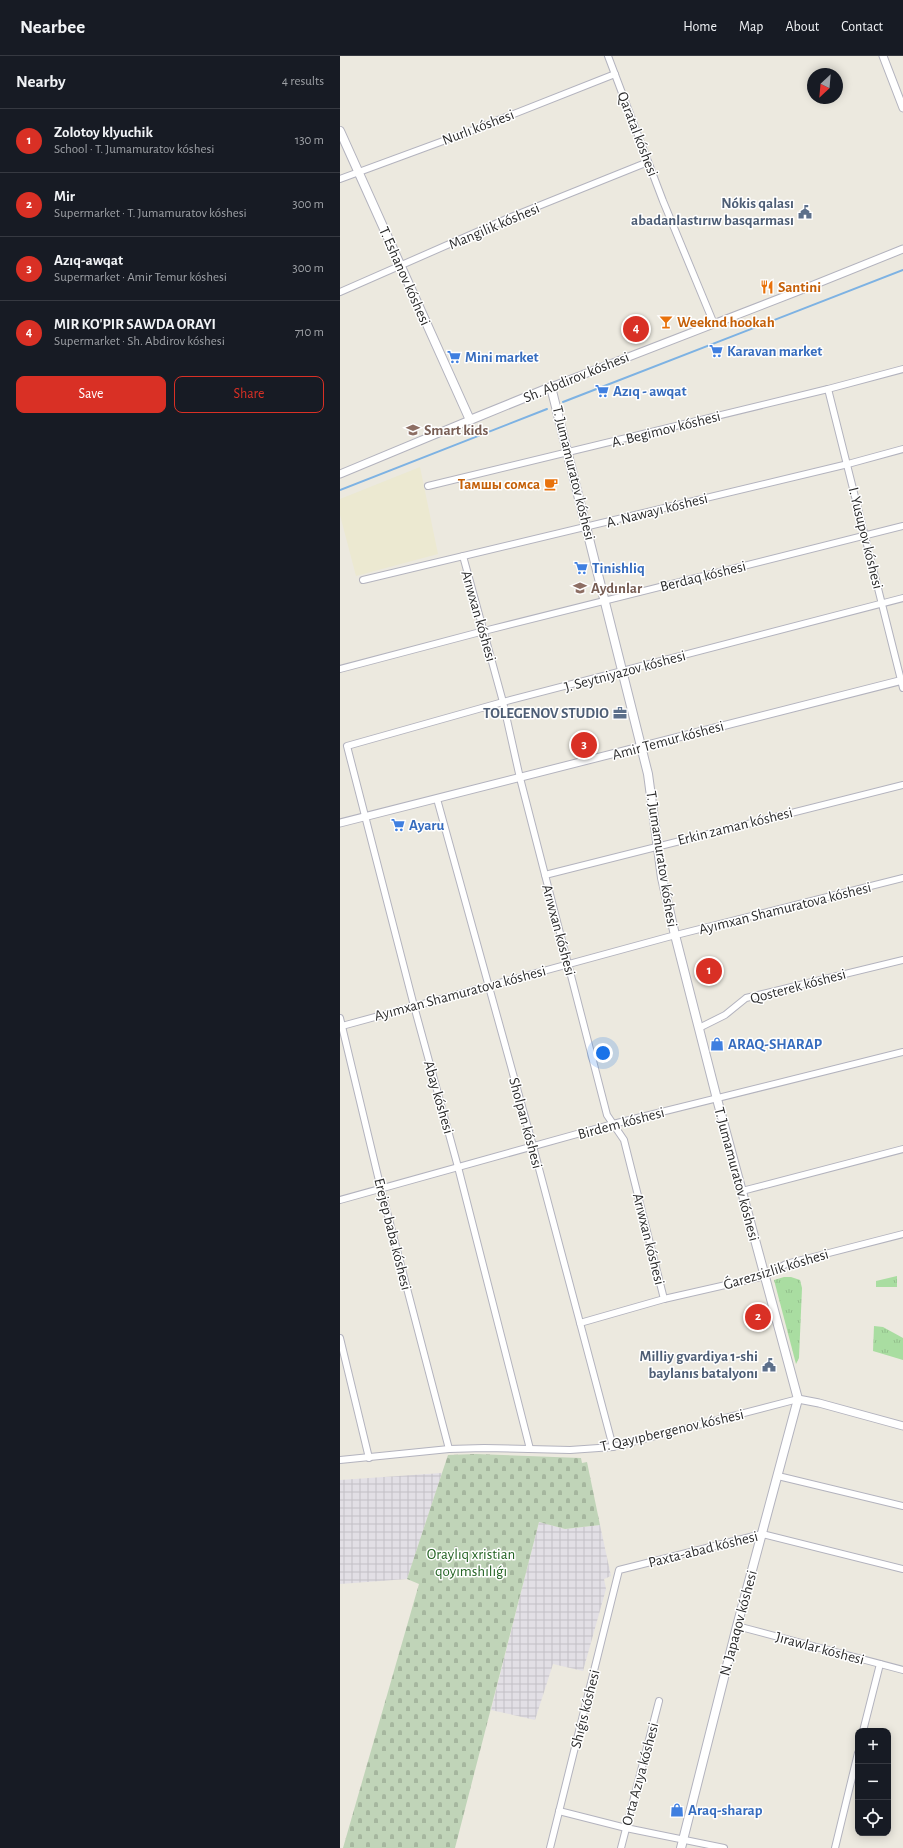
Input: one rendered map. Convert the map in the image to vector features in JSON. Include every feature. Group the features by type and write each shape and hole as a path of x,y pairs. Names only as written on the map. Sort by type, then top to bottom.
{"main road":[{"name":"T. Eshanov kóshesi","path":"340,131 470,420"},
{"name":"Sh. Abdirov kóshesi","path":"470,420 551,387"},
{"name":"T. Jumamuratov kóshesi","path":"551,387 606,601 622,672 642,746 648,774 662,878 675,935 717,1099 798,1399"},
{"name":"N. Japaqov kóshesi","path":"682,1844 737,1626 798,1399"}],"street":[{"name":"Qaratal kóshesi","path":"608,56 648,162 714,324"},
{"path":"883,56 903,108"},
{"name":"Nurlı kóshesi","path":"340,179 473,130 615,74"},
{"name":"Mangilik kóshesi","path":"340,292 511,217 648,162"},
{"name":"Sh. Abdirov kóshesi","path":"551,387 903,249"},
{"name":"A. Begimov kóshesi","path":"428,486 828,389 903,369"},
{"name":"I. Yusupov kóshesi","path":"828,389 902,683"},
{"name":"Sh. Abdirov kóshesi","path":"340,474 470,420"},
{"name":"A. Nawayı kóshesi","path":"363,580 848,464 903,449"},
{"name":"Berdaq kóshesi","path":"340,669 484,631 903,526"},
{"name":"Arıwxan kóshesi","path":"463,556 503,702 544,875 607,1115 624,1140 664,1299"},
{"name":"J. Seytniyazov kóshesi","path":"347,746 503,702 903,598"},
{"name":"Amir Temur kóshesi","path":"340,823 642,746 902,683"},
{"name":"Abay kóshesi","path":"347,746 364,817 458,1166 530,1449"},
{"name":"Erkin zaman kóshesi","path":"544,875 903,784"},
{"name":"Sholpan kóshesi","path":"437,799 533,1146 613,1447"},
{"name":"Ayımxan Shamuratova kóshesi","path":"342,1026 568,963 903,878"},
{"name":"Qosterek kóshesi","path":"699,1028 725,1015 746,998 903,960"},
{"name":"Erejep baba kóshesi","path":"340,1018 381,1189 449,1449"},
{"name":"Birdem kóshesi","path":"340,1200 613,1124 903,1052"},
{"path":"742,1192 903,1149"},
{"name":"Ǵarezsizlik kóshesi","path":"580,1323 664,1299 765,1276 786,1264 903,1234"},
{"path":"340,1338 369,1458"},
{"name":"T. Qayıpbergenov kóshesi","path":"340,1460 449,1449 570,1450 613,1447 798,1399 819,1403 903,1426"},
{"path":"778,1476 903,1506"},
{"name":"Paxta-abad kóshesi","path":"620,1570 762,1534 903,1569"},
{"name":"Shıǵıs kóshesi","path":"550,1848 620,1570"},
{"name":"Jırawlar kóshesi","path":"737,1626 903,1670"},
{"path":"864,1728 880,1664"},
{"name":"Orta Azıya kóshesi","path":"621,1848 659,1701"},
{"path":"835,1848 855,1764"},
{"path":"559,1811 682,1844 724,1848"}],"shaded area":[{"path":"420,467 438,554 356,576 340,515 340,499"},
{"path":"442,1473 407,1579 340,1584 340,1480"},
{"path":"539,1522 565,1529 600,1525 611,1576 604,1579 606,1589 583,1671 553,1664 535,1720 491,1710"}],"green space":[{"path":"897,1276 897,1287 876,1287 876,1281"},
{"path":"784,1277 791,1277 800,1280 802,1288 799,1358 796,1364 774,1280"},
{"path":"874,1326 883,1327 903,1338 903,1360 873,1351"},
{"name":"Oraylıq xristian qoyımshılıǵı","path":"476,1454 581,1458 582,1463 587,1462 600,1525 565,1529 539,1522 455,1848 343,1848 419,1584 407,1579 448,1455"}],"waterway":[{"path":"563,402 903,270"},
{"path":"340,490 547,409"}],"place":[{"name":"Nókis qalası abadanlastırıw basqarması","path":"805,212"},
{"name":"Santini","path":"767,287"},
{"name":"Weeknd hookah","path":"666,322"},
{"name":"MIR KO'PIR SAWDA ORAYI","path":"636,329"},
{"name":"Karavan market","path":"716,351"},
{"name":"Mini market","path":"454,357"},
{"name":"Azıq - awqat","path":"602,391"},
{"name":"Smart kids","path":"413,430"},
{"name":"Тамшы сомса","path":"551,484"},
{"name":"Tinishliq","path":"581,568"},
{"name":"Aydınlar","path":"580,588"},
{"name":"TOLEGENOV STUDIO","path":"620,713"},
{"name":"Azıq-awqat","path":"584,745"},
{"name":"Ayaru","path":"398,825"},
{"name":"Zolotoy klyuchik","path":"709,971"},
{"name":"ARAQ-SHARAP","path":"717,1044"},
{"name":"Mir","path":"758,1317"},
{"name":"Milliy gvardiya 1-shi baylanıs batalyonı","path":"769,1365"},
{"name":"Araq-sharap","path":"677,1810"}]}
